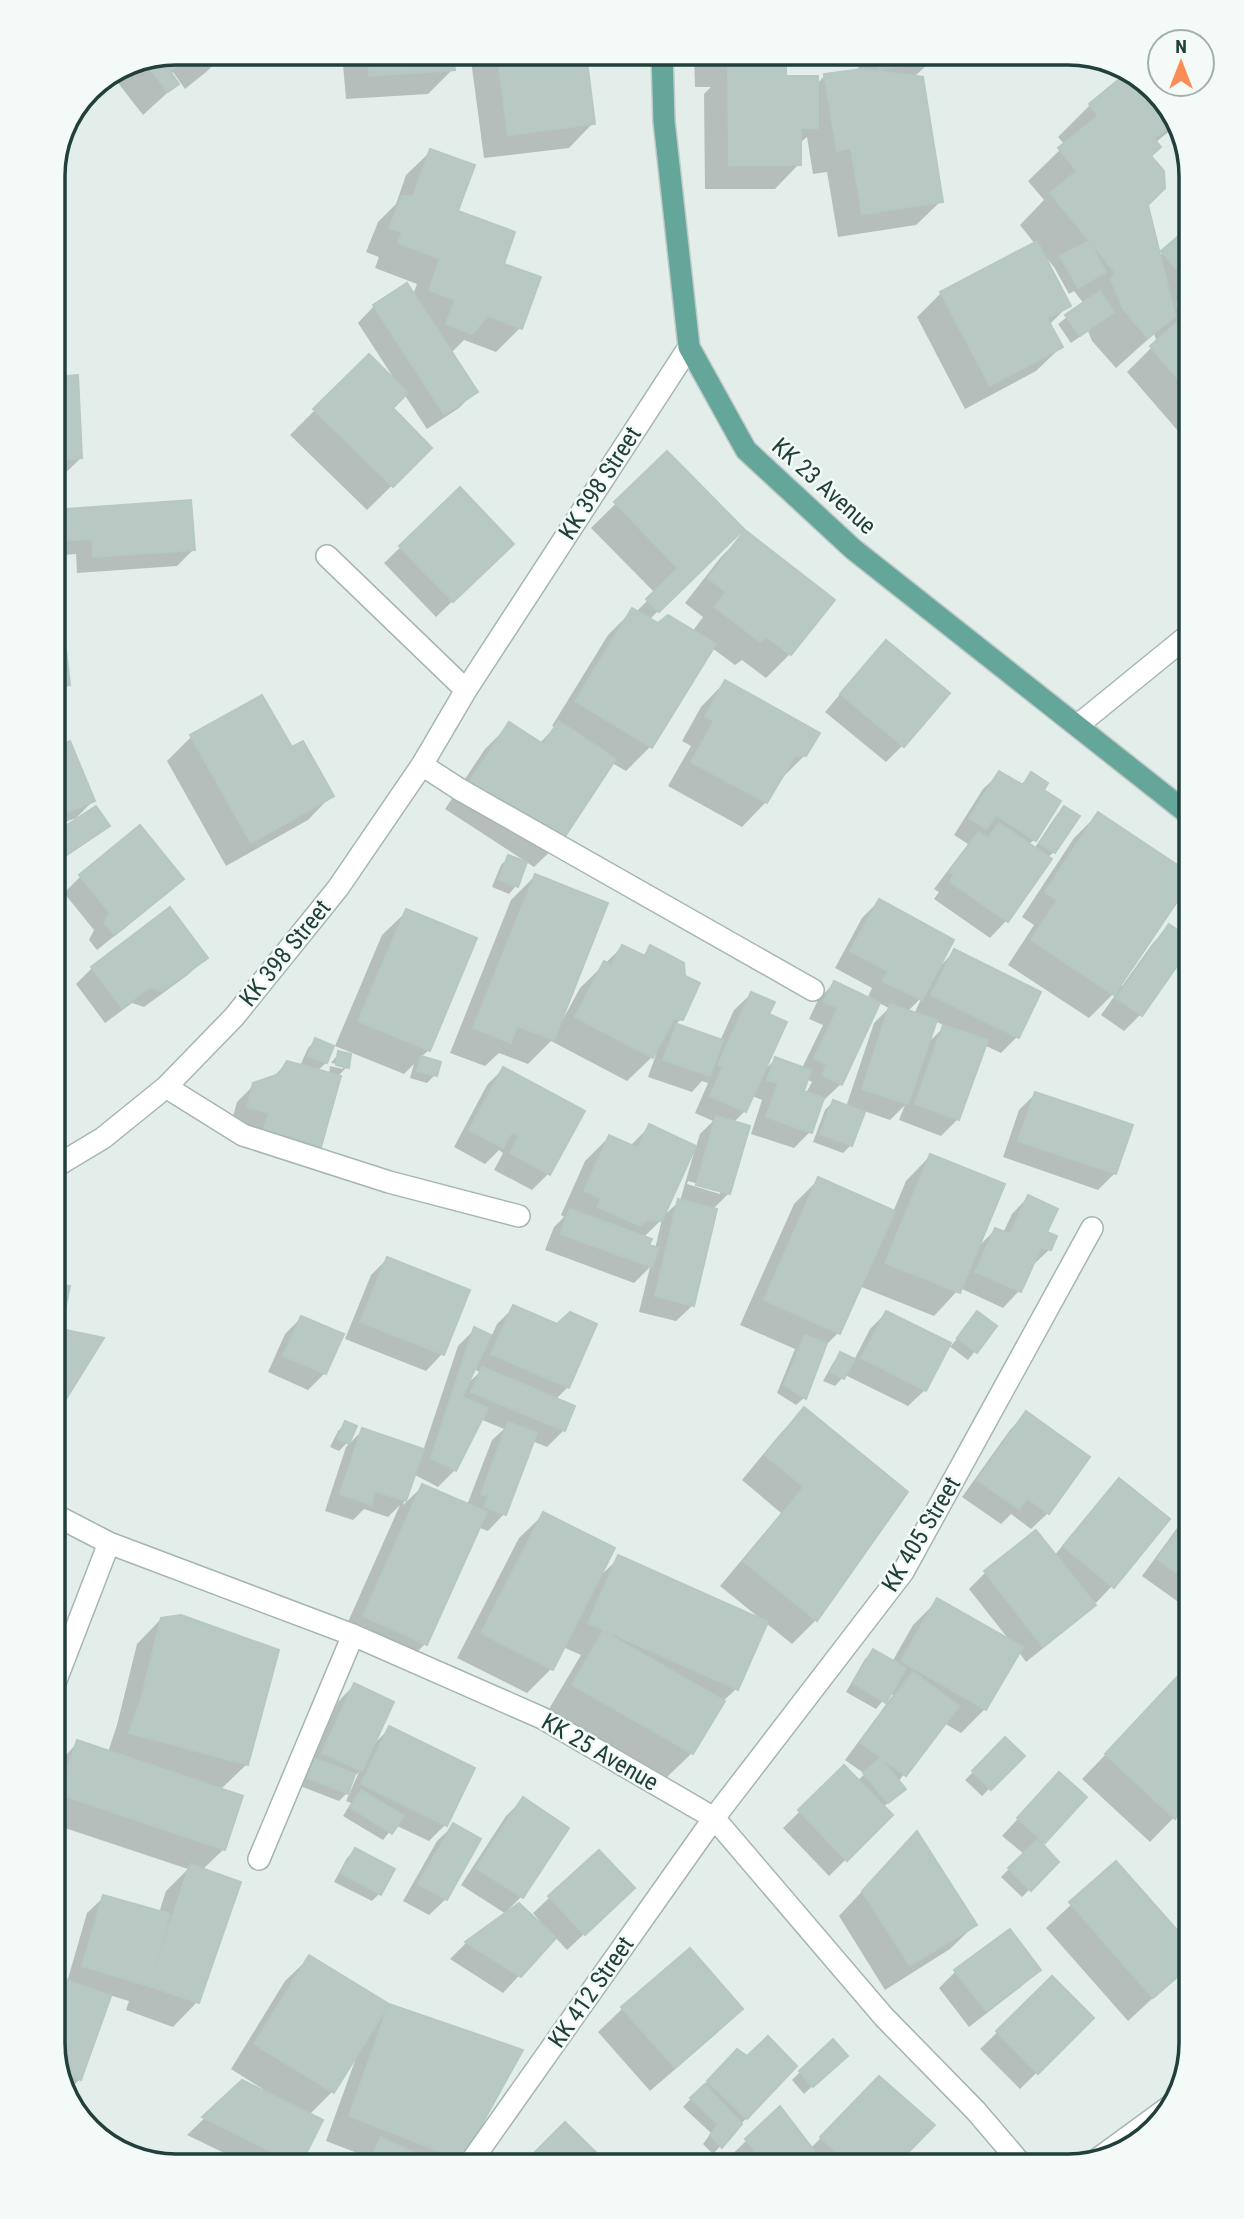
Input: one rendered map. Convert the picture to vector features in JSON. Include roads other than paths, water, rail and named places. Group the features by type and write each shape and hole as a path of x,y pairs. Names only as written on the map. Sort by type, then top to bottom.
{"main road":[{"name":"KK 23 Avenue","path":"662,65 664,121 689,347 746,450 853,549 1179,806"}],"street":[{"name":"KK 398 Street","path":"65,1161 103,1138 166,1087 234,1017 338,887 422,765 466,690 689,347"},
{"path":"327,556 466,690"},
{"path":"1078,725 1179,643"},
{"path":"422,765 458,789 813,990"},
{"path":"166,1087 243,1135 389,1182 519,1216"},
{"name":"KK 405 Street","path":"714,1818 903,1572 1092,1228"},
{"name":"KK 25 Avenue","path":"65,1521 109,1543 353,1635 542,1718 714,1818 884,2017 976,2111 1013,2154"},
{"path":"65,1655 109,1543"},
{"path":"259,1858 353,1635"},
{"name":"KK 412 Street","path":"476,2154 714,1818"}]}
